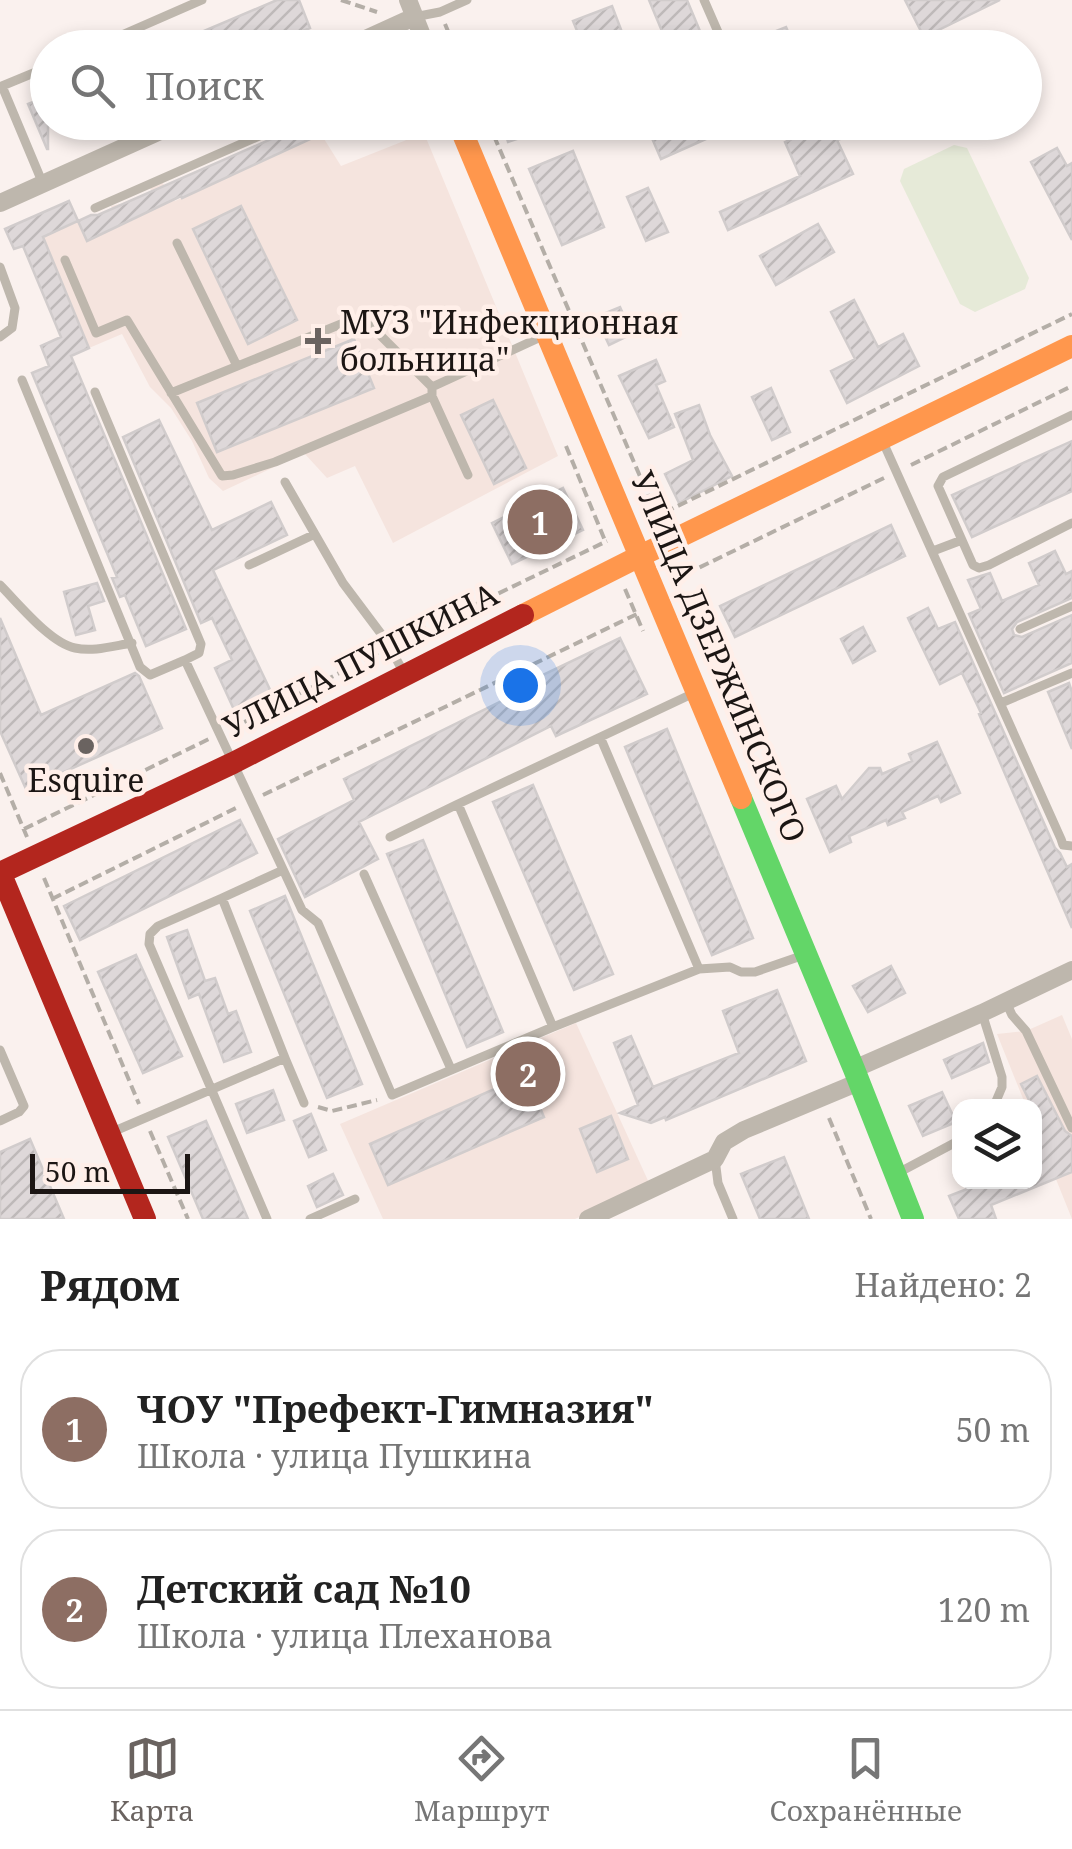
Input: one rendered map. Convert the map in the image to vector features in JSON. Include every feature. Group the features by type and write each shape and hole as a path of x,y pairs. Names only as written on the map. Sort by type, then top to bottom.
{"main road":[{"name":"УЛИЦА ДЗЕРЖИНСКОГО","path":"466,140 857,1075 913,1219"},
{"name":"УЛИЦА ПУШКИНА","path":"0,873 233,763 640,556 1072,346"},
{"path":"0,873 145,1219"}],"street":[{"path":"375,30 411,8"},
{"path":"0,204 140,140"},
{"path":"588,1219 715,1159 724,1142 744,1130 820,1100 857,1075 1072,970"}],"lane":[{"path":"133,30 202,0"},
{"path":"411,8 440,12 467,0"},
{"path":"704,0 717,30"},
{"path":"30,73 1,84 43,184"},
{"path":"94,208 250,140"},
{"path":"177,243 237,366"},
{"path":"65,260 96,333 127,320 222,476 275,462 432,392 548,334"},
{"path":"0,268 15,308 12,328 0,337"},
{"path":"172,393 358,320 372,328 432,392 468,475"},
{"path":"22,380 140,667 150,675 199,654 201,644 94,392"},
{"path":"1072,416 943,477 938,486 973,564 979,568 1072,523"},
{"path":"882,439 1060,840 1072,846"},
{"path":"284,482 343,583 405,675"},
{"path":"249,565 314,535"},
{"path":"933,551 962,540"},
{"path":"0,586 58,641 73,648 132,643"},
{"path":"1020,629 1072,606"},
{"path":"185,660 302,910 318,924 392,1096 700,970 730,967 755,972 806,954"},
{"path":"1001,703 1072,672"},
{"path":"390,838 697,692"},
{"path":"601,738 700,970"},
{"path":"458,804 553,1027"},
{"path":"267,1219 149,939 158,926 284,870"},
{"path":"364,874 450,1070"},
{"path":"222,898 304,1103"},
{"path":"1006,1002 1026,1031 1072,1128"},
{"path":"982,1013 1002,1076 997,1099"},
{"path":"0,1050 24,1106 0,1120"},
{"path":"110,1133 286,1058"},
{"path":"895,1174 952,1144"},
{"path":"715,1159 718,1183 733,1219"},
{"path":"310,1219 355,1199"}],"path":[{"path":"341,0 386,15"},
{"path":"440,12 448,30"},
{"path":"496,140 658,516"},
{"path":"24,829 389,646 1072,314"},
{"path":"52,899 660,603 686,574 1072,386"},
{"path":"0,773 188,1219"},
{"path":"304,1103 332,1112 392,1096"},
{"path":"820,1100 871,1219"}],"shaded area":[{"name":"МУЗ \"Инфекционная больница\"","path":"308,140 325,140 341,166 406,140 427,140 558,456 393,543 355,466 327,478 304,453 223,491 209,478 171,408 150,387 122,334 89,348 43,237 78,221 87,241 120,226 111,206 120,204 129,222 159,207 150,188 162,182 175,201"},
{"path":"1062,1015 1072,1039 1072,1219 1042,1144 1042,1099 1023,1099 997,1034 1026,1031"},
{"path":"576,1023 650,1185 575,1219 383,1219 340,1124"}],"green space":[{"path":"954,145 967,148 1029,278 1025,289 975,312 960,304 900,181 904,169"}],"building":[{"path":"277,0 299,0 310,28 305,30 206,30"},
{"path":"649,0 687,0 700,30 662,30"},
{"path":"905,0 1000,0 938,30 920,30"},
{"path":"612,6 621,30 577,30 573,21"},
{"path":"269,140 308,140 87,241 78,221"},
{"path":"653,140 704,140 661,159"},
{"path":"837,140 853,174 728,230 720,212 800,176 785,142"},
{"path":"1057,148 1067,166 1072,163 1072,240 1031,162"},
{"path":"573,151 604,227 562,245 529,169"},
{"path":"648,188 668,232 646,241 627,197"},
{"path":"69,201 78,221 43,237 89,348 71,356 186,629 146,646 125,595 120,597 112,578 117,577 32,373 49,366 41,346 61,337 23,246 14,249 5,229"},
{"path":"241,206 297,320 248,344 193,229"},
{"path":"818,224 834,252 776,285 760,256"},
{"path":"854,300 878,347 903,334 919,366 847,403 831,371 855,359 831,312"},
{"path":"620,307 632,334 609,345 596,317"},
{"path":"354,339 374,388 217,452 197,403"},
{"path":"656,360 665,381 656,385 674,427 649,438 619,376"},
{"path":"771,388 790,432 772,440 752,397"},
{"path":"493,400 526,468 494,484 461,415"},
{"path":"699,405 732,476 679,503 665,474 693,460 675,414"},
{"path":"159,420 212,530 271,502 287,535 213,570 273,696 236,714 215,668 232,660 212,618 201,623 123,437"},
{"path":"1072,441 1072,491 972,537 952,495"},
{"path":"563,488 583,530 512,564 492,523"},
{"path":"891,525 905,556 735,637 720,606"},
{"path":"1055,551 1066,574 1072,571 1072,598 1017,622 1012,629 1014,635 1022,637 1072,615 1072,663 1004,693 969,614 981,609 968,580 990,573 1002,601 1039,585 1029,563"},
{"path":"97,583 104,601 88,606 95,630 76,635 64,592"},
{"path":"928,608 938,629 955,622 1055,848 1067,867 1072,864 1072,928 962,673 940,684 908,618"},
{"path":"0,618 41,715 135,673 162,728 26,789 0,731"},
{"path":"863,627 875,651 853,663 841,639"},
{"path":"620,638 647,694 556,736 551,726 359,822 378,859 305,897 278,839 354,800 344,779"},
{"path":"1069,683 1072,692 1072,749 1048,692"},
{"path":"667,729 753,938 712,955 625,747"},
{"path":"937,742 960,793 941,802 938,796 902,812 905,818 888,825 886,820 849,836 851,842 830,852 807,799 836,786 842,799 869,768 880,768 882,774 912,761 909,754"},
{"path":"533,785 613,974 574,990 493,802"},
{"path":"240,820 257,853 80,940 64,906"},
{"path":"423,840 503,1032 467,1047 387,854"},
{"path":"285,896 362,1084 327,1098 250,911"},
{"path":"187,930 205,981 215,978 228,1014 236,1011 251,1052 224,1062 199,994 189,998 167,937"},
{"path":"136,955 182,1056 143,1073 98,972"},
{"path":"891,966 905,993 868,1012 853,986"},
{"path":"777,990 806,1061 666,1120 665,1117 651,1123 620,1113 638,1105 614,1043 631,1036 653,1087 739,1053 723,1011"},
{"path":"983,1043 989,1062 952,1078 944,1060"},
{"path":"526,1075 544,1117 388,1185 370,1144"},
{"path":"1037,1076 1065,1131 1072,1136 1072,1172 1042,1184 1042,1099 1028,1099 1021,1084"},
{"path":"273,1090 284,1120 247,1133 236,1104"},
{"path":"942,1092 952,1113 952,1124 923,1136 909,1106"},
{"path":"311,1114 326,1150 309,1157 294,1121"},
{"path":"611,1116 628,1159 597,1172 580,1129"},
{"path":"206,1121 248,1219 203,1219 168,1137"},
{"path":"30,1139 64,1219 0,1219 0,1152"},
{"path":"784,1157 809,1219 760,1219 741,1174"},
{"path":"333,1174 343,1195 317,1207 308,1186"},
{"path":"967,1189 1030,1189 991,1205 996,1219 959,1219 949,1196"}],"traffic: fast":[{"path":"741,798 913,1219"}],"traffic: slow":[{"path":"466,140 741,798"},
{"path":"523,615 1072,346"}],"traffic: jam":[{"path":"0,873 233,763 523,615"},
{"path":"0,872 145,1219"}],"place":[{"name":"МУЗ \"Инфекционная больница\"","path":"318,341"},
{"name":"ЧОУ \"Префект-Гимназия\"","path":"540,522"},
{"name":"Esquire","path":"86,746"},
{"name":"Детский сад №10","path":"528,1074"}]}
